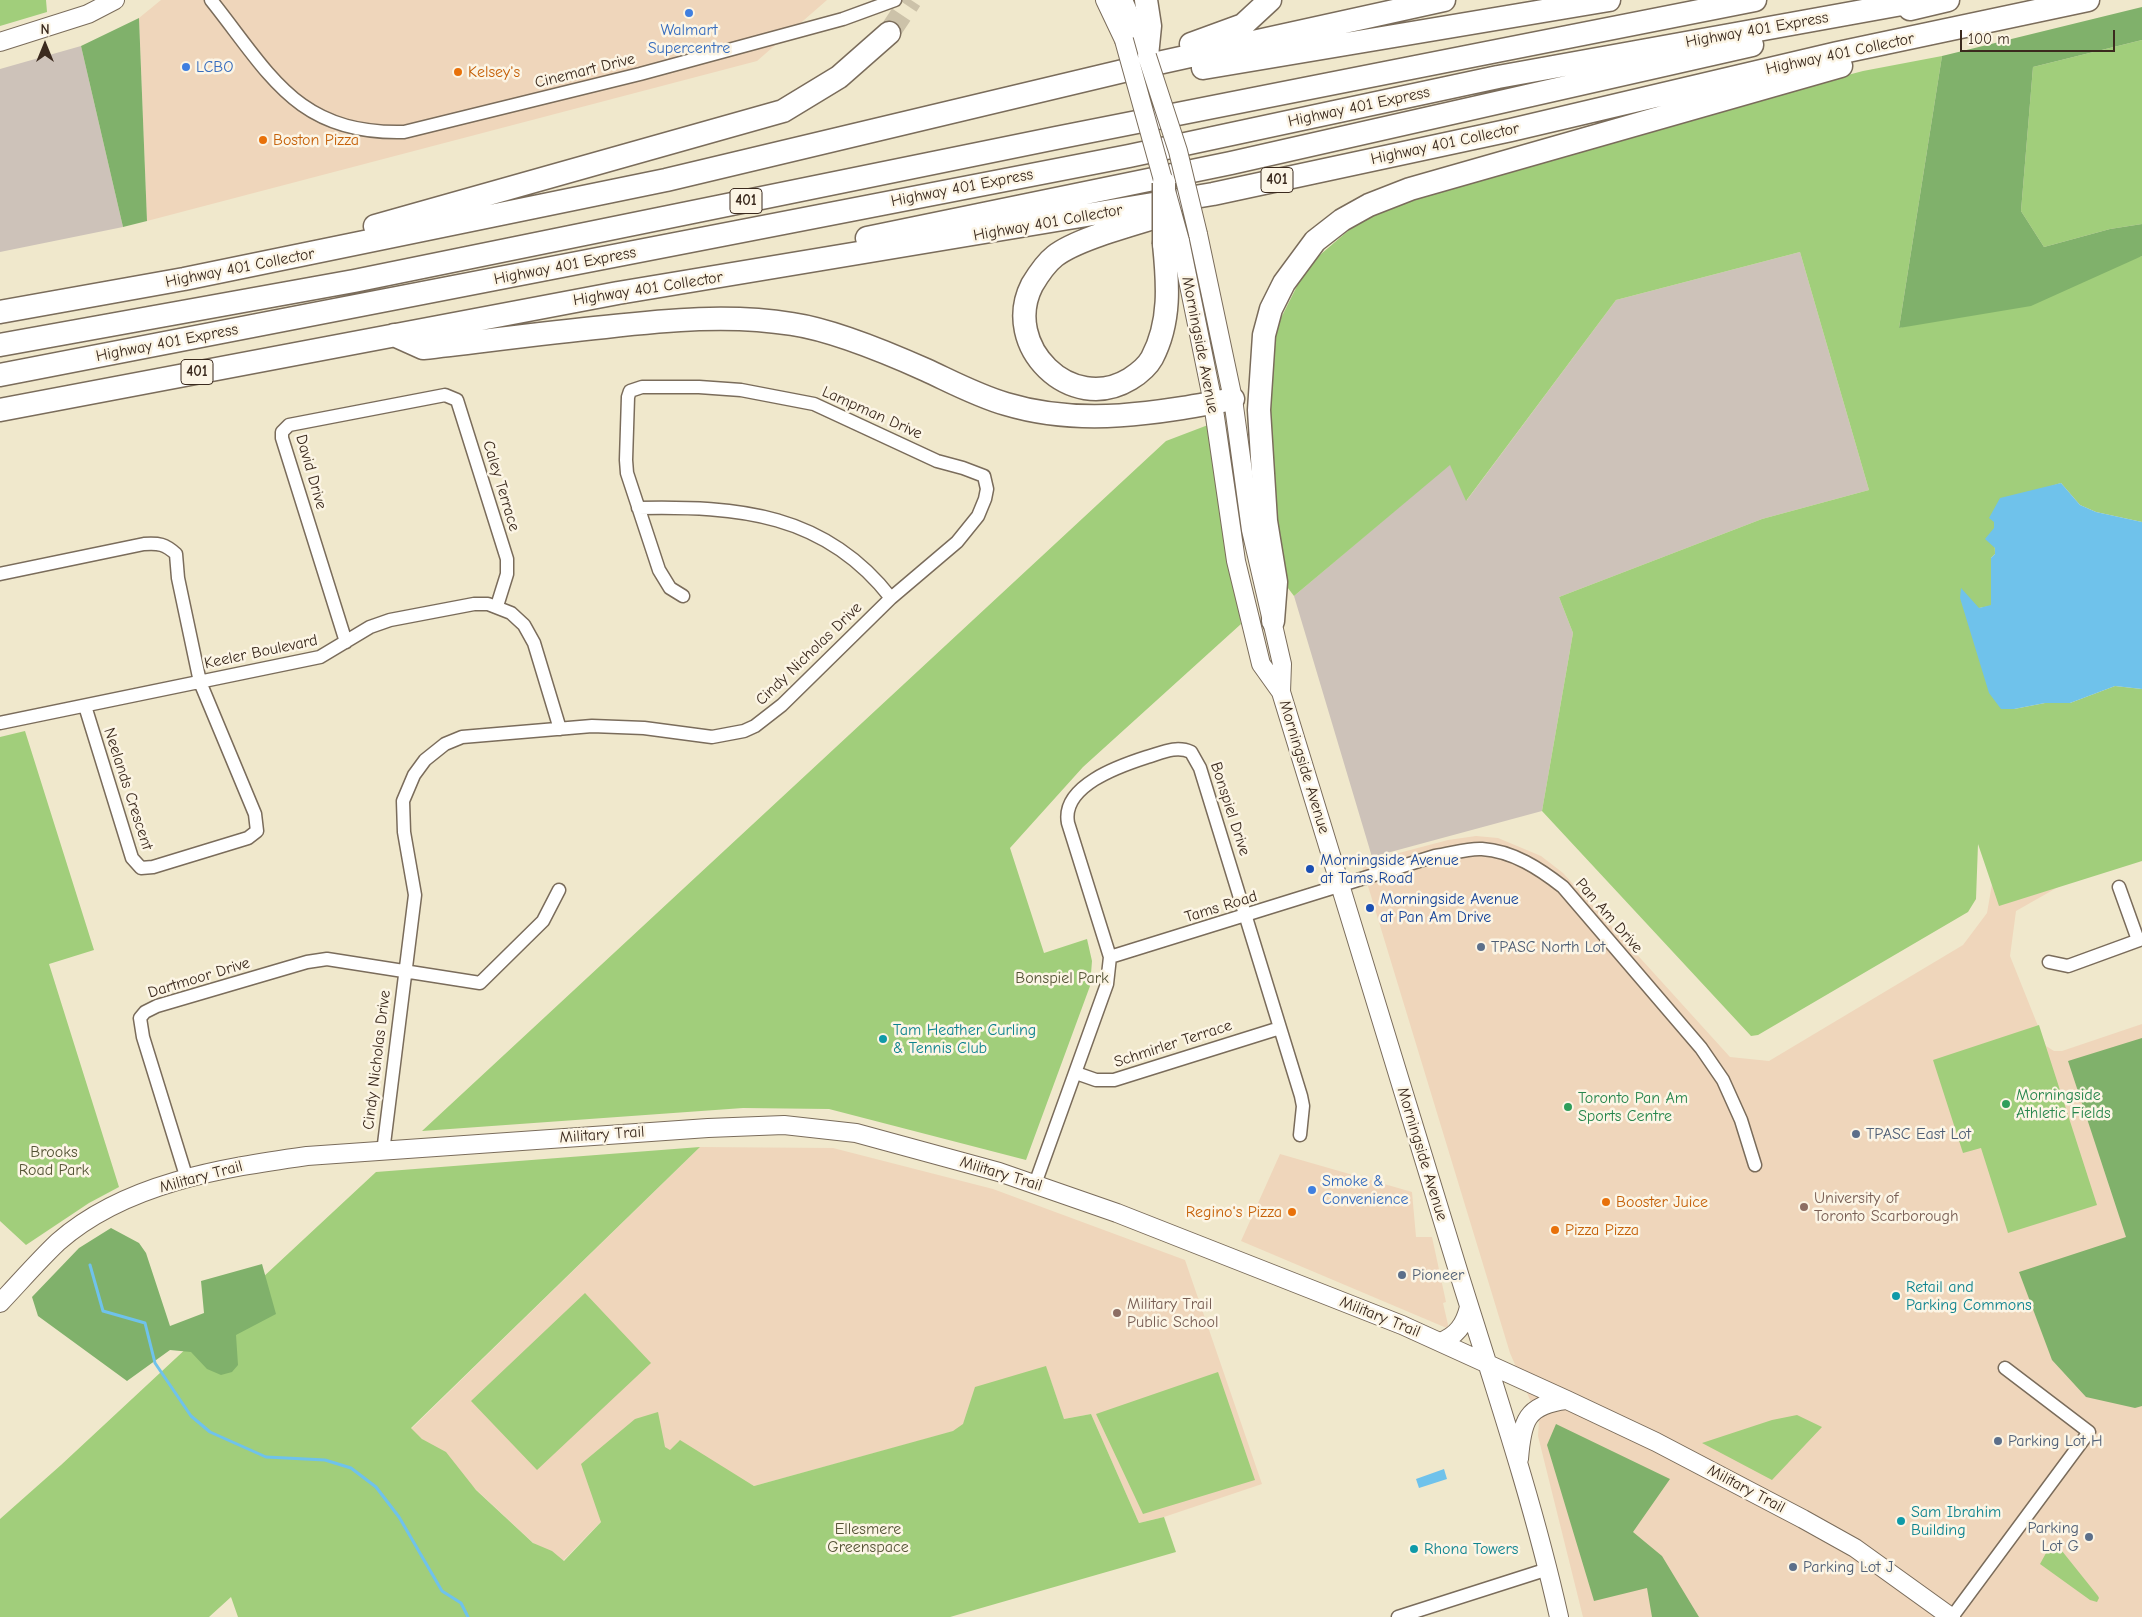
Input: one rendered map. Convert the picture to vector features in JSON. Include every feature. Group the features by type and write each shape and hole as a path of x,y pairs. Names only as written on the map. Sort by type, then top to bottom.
{"highway":[{"path":"1140,46 1146,0"},
{"path":"1140,46 1172,51 1244,25 1270,0"},
{"name":"Highway 401 Collector","path":"0,312 184,279 666,180 1140,46 1444,0"},
{"path":"1140,46 1176,72 1608,0"},
{"name":"Highway 401 Express","path":"0,345 354,281 1047,140 1755,0"},
{"name":"Highway 401 Express","path":"0,375 1129,156 1498,77 1924,0"},
{"path":"618,293 641,282 872,237 1231,163 1948,0"},
{"name":"Highway 401 Collector","path":"0,410 618,293 1213,194 1511,130 1838,53 2088,0"},
{"path":"184,279 611,161 783,111 839,77 889,33"},
{"path":"1273,621 1276,582 1266,521 1260,410 1264,335 1271,309 1284,284 1315,241 1342,220 1369,205 1410,189 1620,127 1830,70 1929,35"},
{"path":"1164,183 1172,242 1165,318 1151,360 1120,385 1100,389 1077,387 1056,376 1043,366 1028,341 1024,324 1026,298 1039,274 1056,256 1082,243 1197,204 1213,194"},
{"path":"394,335 423,348 662,320 757,319 795,324 826,332 924,369 965,389 1007,404 1042,412 1074,417 1110,417 1164,412 1223,401"}],"main road":[{"path":"0,42 88,14 115,0"},
{"name":"Morningside Avenue","path":"1105,0 1140,46 1164,183"},
{"name":"Morningside Avenue","path":"1124,0 1178,151 1198,234 1223,401 1236,561 1261,664 1281,692 1469,1307 1489,1366 1548,1569 1559,1617"},
{"name":"Morningside Avenue","path":"1172,242 1223,401 1282,664 1281,692"},
{"name":"Military Trail","path":"0,1303 58,1242 97,1214 135,1196 187,1179 252,1164 308,1156 699,1128 784,1124 856,1134 1035,1184 1172,1235 1440,1342 1656,1442 1847,1543 1952,1617"},
{"path":"1440,1342 1455,1334 1466,1318 1469,1307"},
{"path":"1518,1464 1520,1444 1531,1413 1538,1406 1548,1402 1567,1400"}],"street":[{"name":"Cinemart Drive","path":"211,0 284,91 301,106 326,120 351,129 380,133 404,132 640,74 843,20 895,0"},
{"name":"Lampman Drive","path":"683,596 670,588 660,573 638,508 626,460 627,415 630,391 642,387 726,388 814,404 938,461 984,476 986,480"},
{"name":"Caley Terrace","path":"433,397 452,397 459,404 507,559 507,574 497,606"},
{"name":"David Drive","path":"346,642 331,600 282,432 290,425 433,397"},
{"name":"Cindy Nicholas Drive","path":"560,729 592,726 644,728 712,737 744,731 755,726 782,705 891,598 966,532 982,507 987,490 986,480"},
{"path":"638,508 712,508 776,519 832,544 851,556 891,598"},
{"path":"0,574 144,544 158,543 167,545 176,554 178,578 200,682"},
{"name":"Keeler Boulevard","path":"0,722 320,658 370,627 390,620 474,604 497,606 511,613 524,625 534,643 560,729"},
{"name":"Neelands Crescent","path":"85,706 132,858 141,868 153,867 248,838 256,831 255,814 200,682"},
{"path":"405,971 415,895 402,816 403,800 414,775 433,752 462,737 560,729"},
{"name":"Bonspiel Drive","path":"1035,1184 1107,984 1110,957 1068,824 1066,814 1068,806 1073,799 1108,770 1171,750 1184,748 1196,758 1301,1096 1303,1106 1300,1135"},
{"name":"Pan Am Drive","path":"1340,887 1435,856 1482,849 1517,858 1539,868 1563,887 1701,1048 1723,1080 1741,1120 1755,1164"},
{"name":"Tams Road","path":"1110,957 1340,887"},
{"path":"2049,962 2068,966 2140,940 2119,887"},
{"name":"Dartmoor Drive","path":"187,1179 143,1037 140,1018 145,1012 157,1006 307,962 341,960 480,983 543,921 559,890"},
{"name":"Cindy Nicholas Drive","path":"382,1152 405,971"},
{"name":"Schmirler Terrace","path":"1076,1073 1096,1080 1114,1080 1280,1028"},
{"path":"1952,1617 2088,1432 2005,1368"},
{"path":"1398,1617 1548,1569"}],"shaded area":[{"path":"161,0 827,0 757,61 147,221 139,18"},
{"path":"81,46 123,227 0,252 0,69"},
{"path":"1800,252 1869,490 1762,519 1559,597 1573,633 1542,811 1372,857 1294,596 1450,464 1467,500 1616,300"},
{"name":"University of Toronto Scarborough","path":"2015,752 2074,878 2016,911 2010,956 2046,1046 2054,1051 2062,1051 2142,1024 2142,1617 1583,1617 1538,1436 1539,1421 1510,1353 1361,863 1448,840 1476,836 1498,838 1541,856 1563,873 1730,1057 1769,1061 1963,945 1987,913"},
{"path":"700,1147 833,1148 993,1189 1185,1260 1262,1484 1164,1517 1139,1523 1091,1414 1064,1419 1046,1367 962,1429 754,1486 679,1441 558,1566 411,1429"},
{"path":"1280,1154 1412,1192 1416,1237 1432,1237 1446,1302 1443,1303 1449,1329 1241,1241"}],"green space":[{"path":"0,0 46,0 47,12 0,26"},
{"path":"2142,7 2142,40 2033,67 2021,211 2044,247 2110,229 2142,224 2142,256 2031,306 1899,328 1942,56"},
{"path":"139,18 147,221 123,227 81,46"},
{"path":"2142,40 2142,224 2110,229 2044,247 2021,211 2033,67"},
{"path":"1942,56 1899,328 2142,256 2142,522 2096,512 2080,505 2061,483 2039,490 1994,522 1995,554 1991,558 1991,606 1979,608 2014,709 2045,703 2070,703 2115,686 2142,689 2142,861 1999,906 1978,844 1976,899 1968,912 1758,1035 1751,1036 1542,811 1573,633 1559,597 1762,519 1869,490 1800,252 1616,300 1466,501 1450,465 1294,596 1278,575 1269,402 1274,332 1307,266 1363,218 1411,197 1635,131 1863,71"},
{"name":"Bonspiel Park","path":"1208,425 1241,624 1083,767 1010,848 1044,953 1087,939 1092,961 1090,986 1026,1160 829,1109 743,1108 422,1131 1166,441"},
{"name":"Brooks Road Park","path":"25,731 94,950 49,964 119,1187 89,1203 26,1245 0,1221 0,737"},
{"name":"Morningside Athletic Fields","path":"2039,1025 2097,1205 2008,1233 1981,1148 1963,1153 1933,1060"},
{"path":"2142,1038 2142,1406 2135,1408 2086,1397 2052,1360 2019,1272 2126,1237 2068,1061"},
{"name":"Ellesmere Greenspace","path":"700,1147 411,1428 422,1439 446,1452 476,1490 533,1543 552,1551 564,1561 601,1522 581,1464 635,1419 658,1412 665,1447 670,1450 680,1440 754,1486 953,1431 963,1424 975,1387 1046,1366 1064,1419 1091,1414 1139,1523 1164,1517 1176,1552 950,1617 238,1617 231,1597 209,1617 0,1617 0,1519 61,1465 376,1172"},
{"path":"111,1228 139,1243 146,1253 170,1326 204,1313 201,1281 262,1264 276,1314 236,1335 238,1365 232,1372 221,1375 207,1369 191,1352 170,1350 127,1381 38,1316 32,1297 79,1248"},
{"path":"585,1293 651,1363 537,1470 471,1401"},
{"path":"1218,1372 1255,1480 1143,1514 1096,1414"},
{"path":"1797,1415 1822,1427 1772,1480 1702,1443 1772,1420"},
{"path":"1556,1424 1670,1479 1633,1532 1662,1556 1699,1617 1652,1617 1647,1588 1594,1601 1547,1445"},
{"path":"2051,1544 2058,1546 2098,1596 2097,1602 2090,1600 2040,1564"}],"water":[{"path":"2061,483 2080,505 2096,512 2142,522 2142,689 2115,686 2070,703 2045,703 2014,709 2001,709 1989,693 1960,598 1961,588 1979,608 1991,605 1991,558 1995,554 1995,548 1985,539 1994,528 1994,522 1989,518 2000,498"},
{"path":"1444,1469 1447,1479 1419,1488 1416,1479"}],"waterway":[{"path":"90,1265 103,1311 145,1323 155,1363 191,1416 210,1432 266,1457 325,1460 351,1468 376,1487 399,1517 442,1591 461,1603 468,1617"}],"tunnel":[{"path":"889,33 911,0"}],"place":[{"name":"Walmart Supercentre","path":"689,13"},
{"name":"LCBO","path":"186,67"},
{"name":"Kelsey's","path":"458,72"},
{"name":"Boston Pizza","path":"263,140"},
{"name":"Morningside Avenue at Tams Road","path":"1310,869"},
{"name":"Morningside Avenue at Pan Am Drive","path":"1370,908"},
{"name":"TPASC North Lot","path":"1481,947"},
{"name":"Tam Heather Curling & Tennis Club","path":"883,1039"},
{"name":"Morningside Athletic Fields","path":"2006,1104"},
{"name":"Toronto Pan Am Sports Centre","path":"1568,1107"},
{"name":"TPASC East Lot","path":"1856,1134"},
{"name":"Smoke & Convenience","path":"1312,1190"},
{"name":"Booster Juice","path":"1606,1202"},
{"name":"University of Toronto Scarborough","path":"1804,1207"},
{"name":"Regino's Pizza","path":"1292,1212"},
{"name":"Pizza Pizza","path":"1555,1230"},
{"name":"Pioneer","path":"1402,1275"},
{"name":"Retail and Parking Commons","path":"1896,1296"},
{"name":"Military Trail Public School","path":"1117,1313"},
{"name":"Parking Lot H","path":"1998,1441"},
{"name":"Sam Ibrahim Building","path":"1901,1521"},
{"name":"Parking Lot G","path":"2089,1537"},
{"name":"Rhona Towers","path":"1414,1549"},
{"name":"Parking Lot J","path":"1793,1567"}]}
